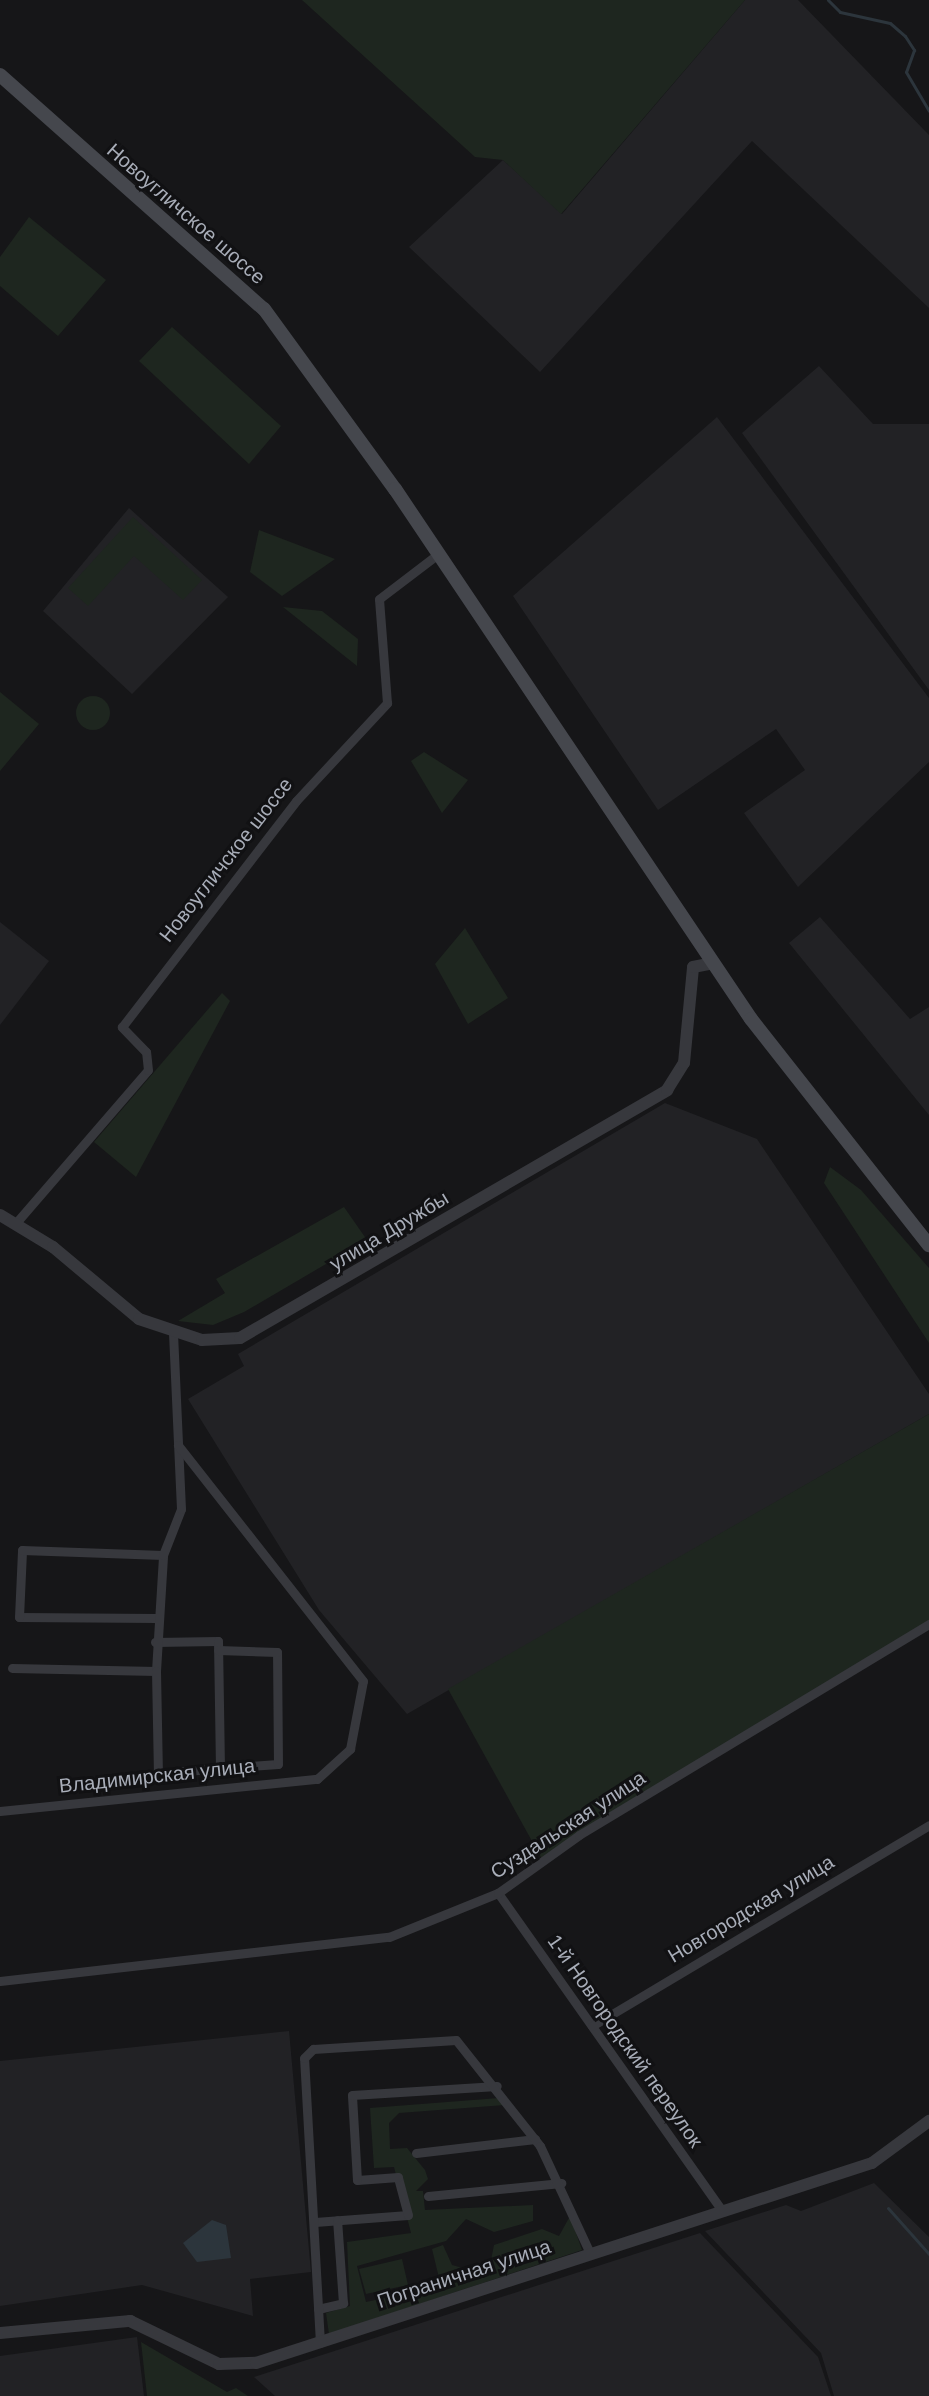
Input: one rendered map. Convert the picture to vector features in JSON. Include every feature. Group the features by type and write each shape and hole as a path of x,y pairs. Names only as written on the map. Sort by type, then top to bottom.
{"main road":[{"name":"Новоугличское шоссе","path":"0,75 264,309 438,554 698,941 929,1245"}],"street":[{"name":"Новоугличское шоссе","path":"15,1224 148,1070 146,1052 122,1027 296,801 387,703 379,599 438,554"},
{"name":"улица Дружбы","path":"0,1215 131,1315 173,1333 221,1341 254,1333 667,1090 684,1063 698,941"},
{"path":"693,967 714,963"},
{"path":"173,1333 181,1509 163,1555 156,1618 158,1773 278,1764 277,1652 218,1650"},
{"name":"Владимирская улица","path":"0,1811 317,1779 350,1749 363,1681 178,1445"},
{"path":"156,1618 19,1617 22,1550 163,1555"},
{"name":"Суздальская улица","path":"0,1981 389,1937 498,1893 579,1835 929,1624"},
{"path":"155,1642 218,1641 220,1768"},
{"path":"12,1668 156,1671"},
{"name":"Новгородская улица","path":"592,2026 929,1825"},
{"name":"1-й Новгородский переулок","path":"498,1893 722,2211"},
{"path":"320,2343 304,2058 313,2049 456,2040 497,2086 535,2139 561,2183 590,2253"},
{"path":"315,2222 408,2215 398,2177 357,2180 352,2095 497,2086"},
{"name":"Пограничная улица","path":"0,2333 130,2321 231,2366 320,2343 872,2163 929,2121"},
{"path":"416,2153 535,2139"},
{"path":"428,2196 561,2183"},
{"path":"318,2309 343,2303 337,2220"}],"shaded area":[{"path":"302,0 745,0 561,214 503,160 475,157"},
{"path":"745,0 798,0 929,135 929,308 752,141 540,372 409,247 503,160 562,214"},
{"path":"29,217 106,280 58,336 0,286 0,257"},
{"path":"172,327 281,426 249,464 139,361"},
{"path":"819,366 873,424 929,424 929,690 742,433"},
{"path":"717,417 929,698 929,762 798,887 744,813 805,770 776,729 658,810 513,596"},
{"path":"129,508 228,597 132,694 43,611"},
{"path":"133,517 202,580 183,600 134,556 88,606 68,588"},
{"path":"259,530 335,559 282,596 250,572"},
{"path":"283,607 322,611 358,639 357,666"},
{"path":"0,692 39,724 0,771"},
{"path":"93,696 105,701 110,713 105,725 93,730 81,725 76,713 81,701"},
{"path":"424,752 468,780 442,813 411,761"},
{"path":"820,917 910,1019 929,1007 929,1115 789,943"},
{"path":"0,922 49,961 0,1025"},
{"path":"465,928 508,998 468,1024 435,964"},
{"path":"222,993 230,1001 136,1177 94,1142"},
{"path":"665,1103 757,1139 929,1394 929,1414 407,1714 319,1610 188,1399 244,1366 238,1354"},
{"path":"830,1167 861,1190 929,1268 929,1343 824,1183"},
{"path":"344,1207 367,1240 244,1312 213,1325 178,1321 225,1293 216,1279"},
{"path":"929,1414 929,1624 543,1861 448,1689"},
{"path":"289,2031 311,2272 250,2279 253,2316 142,2285 0,2306 0,2061"},
{"path":"499,2098 505,2105 399,2113 389,2123 390,2149 407,2148 425,2170 428,2179 416,2191 423,2191 425,2210 533,2205 533,2221 494,2232 466,2219 446,2241 357,2266 366,2302 441,2286 432,2249 443,2245 452,2265 477,2272 491,2260 494,2245 542,2229 559,2236 570,2216 582,2250 329,2334 326,2313 350,2306 347,2242 411,2233 394,2167 374,2168 370,2108"},
{"path":"874,2183 929,2237 929,2396 834,2396 821,2353 705,2231 786,2205 801,2211"},
{"path":"212,2220 226,2225 231,2258 197,2262 183,2243"},
{"path":"700,2233 818,2357 831,2396 275,2396 254,2377"},
{"path":"402,2259 408,2285 366,2294 359,2269"},
{"path":"137,2337 144,2396 0,2396 0,2356"},
{"path":"141,2342 227,2392 236,2388 248,2396 147,2396"}],"waterway":[{"path":"828,0 840,12 890,23 905,36 914,50 906,72 929,111"},
{"path":"888,2208 929,2254"}]}
